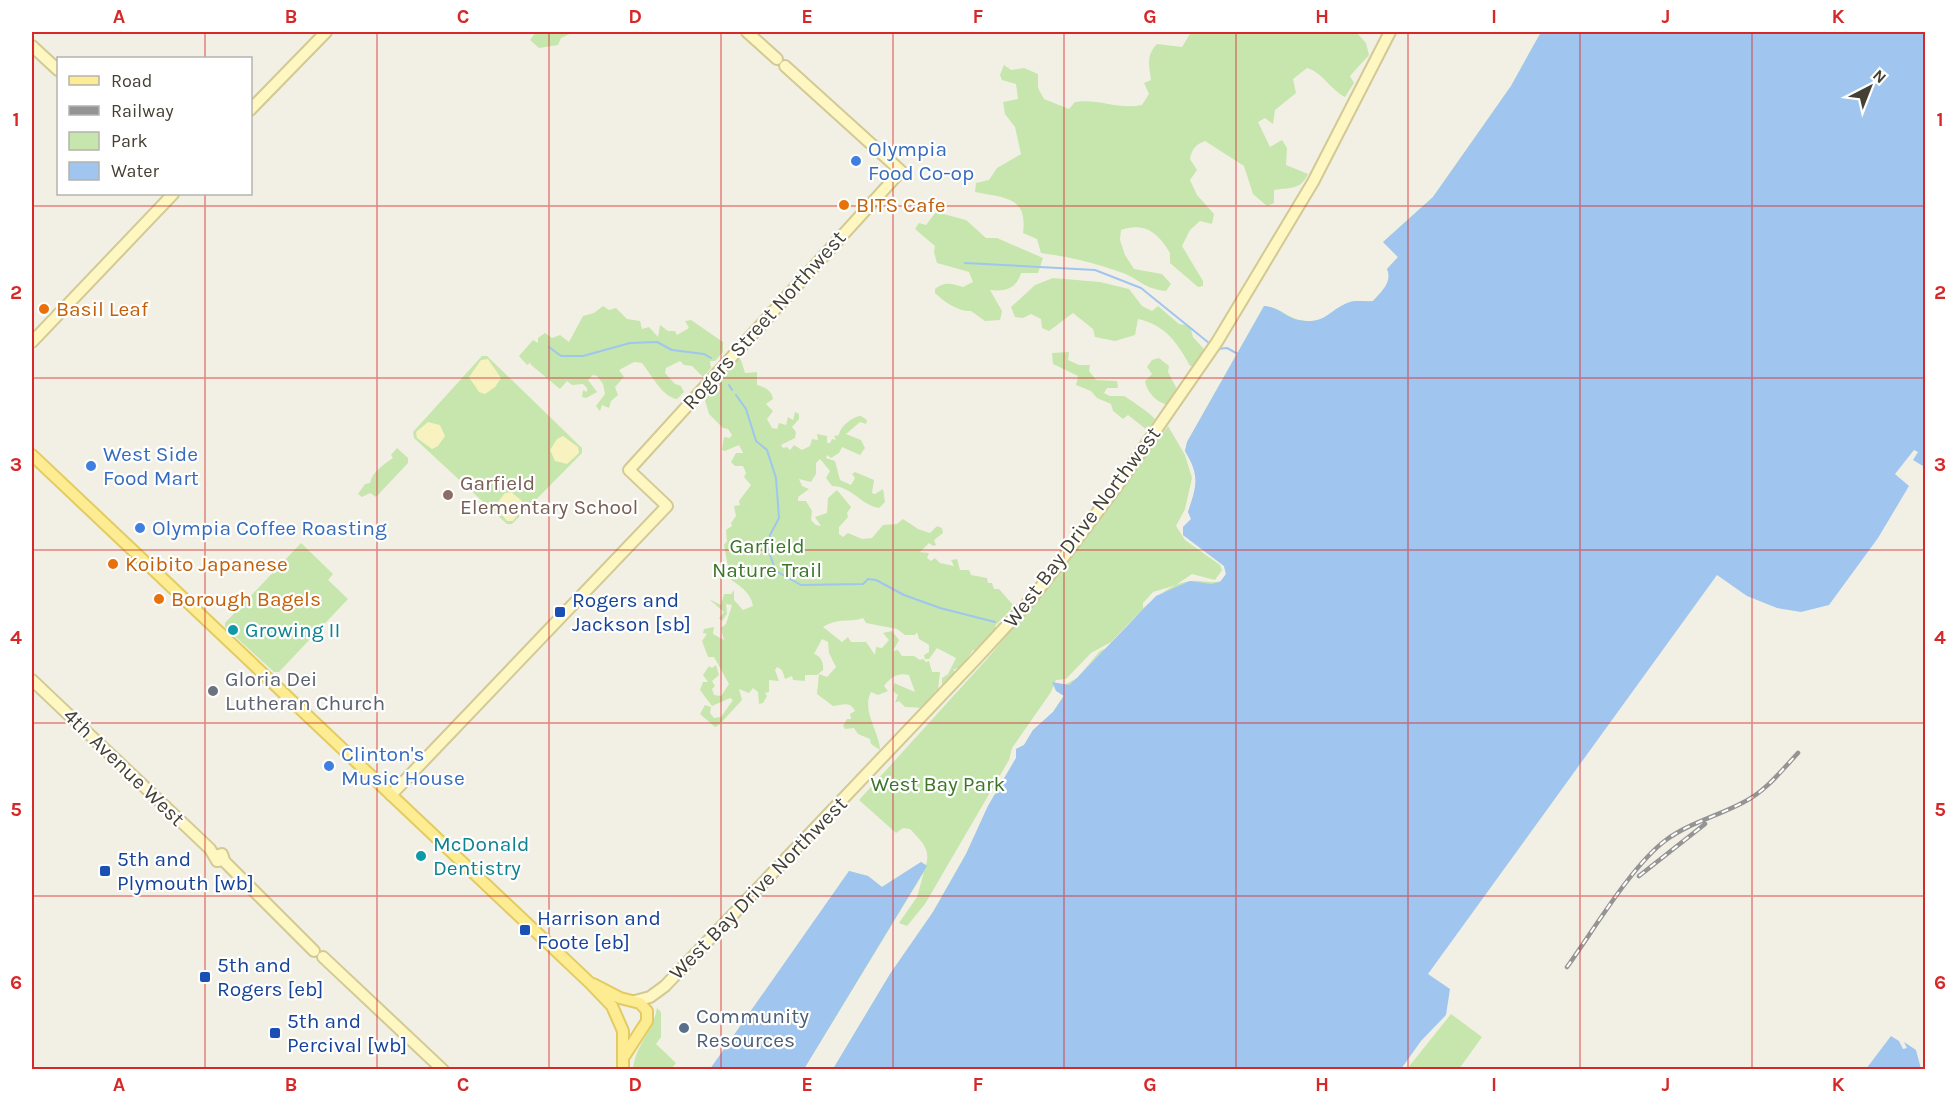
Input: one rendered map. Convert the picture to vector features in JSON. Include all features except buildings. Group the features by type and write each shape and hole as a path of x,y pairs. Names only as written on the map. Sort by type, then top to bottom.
{"main road":[{"path":"32,455 590,982 612,1006 624,1034 623,1070"},
{"path":"590,982 644,1006 648,1016 625,1055"},
{"path":"618,1022 621,1004 633,1000"},
{"path":"618,1022 630,1031 640,1029"}],"street":[{"path":"252,108 326,32"},
{"name":"Rogers Street Northwest","path":"391,795 667,506 629,470 901,171 747,32"},
{"name":"West Bay Drive Northwest","path":"633,1000 650,997 665,986 1012,621 1060,562 1120,482 1217,342 1313,182 1390,32"},
{"path":"32,46 57,69"},
{"path":"32,342 172,195"},
{"name":"4th Avenue West","path":"32,680 443,1070"},
{"name":"West Bay Drive Northwest","path":"648,1016 665,986"}],"green space":[{"path":"536,32 574,32 561,38 558,45 539,48 530,40"},
{"path":"1191,32 1356,32 1366,43 1369,55 1350,76 1354,83 1345,97 1313,70 1307,68 1293,79 1296,93 1275,110 1273,124 1265,118 1258,122 1270,147 1282,140 1287,148 1286,165 1308,174 1298,186 1274,190 1274,203 1267,206 1253,194 1244,166 1205,141 1194,148 1190,159 1197,170 1190,180 1197,195 1214,214 1212,224 1200,221 1190,230 1182,246 1203,281 1203,286 1198,287 1170,263 1170,253 1161,240 1144,228 1121,230 1120,240 1125,255 1134,269 1162,274 1171,284 1166,291 1152,288 1123,273 1103,266 1041,253 1037,239 1023,233 1024,221 1018,205 1004,198 975,192 976,183 989,180 997,168 1021,154 1015,127 1005,114 1003,102 1018,99 1016,84 1002,80 1000,75 1004,65 1011,70 1024,68 1038,74 1038,88 1044,99 1069,109 1075,102 1083,101 1125,106 1142,105 1149,94 1144,83 1151,80 1149,61 1151,52 1157,44 1182,47"},
{"name":"West Bay Park","path":"1541,32 1258,572 833,1069 890,974 933,912 966,854 988,806 1016,758 1016,749 1024,745 1033,730 1053,712 1064,695 1060,691 1064,685 1077,678 1100,651 1111,646 1138,614 1111,642 1091,653 1066,679 1056,680 1051,692 1012,748 1009,760 925,904 907,926 899,923 917,897 924,872 804,1069 710,1070 849,871 868,876 882,887 921,862 926,865 926,850 910,829 903,828 896,833 859,800 986,660 1046,589 1168,426 1185,455 1192,478 1185,509 1176,526 1185,540 1220,565 1222,570 1215,580 1192,574 1176,585 1153,592 1143,603 1143,608 1178,584 1192,581 1221,581 1226,574 1224,566 1183,535 1183,527 1191,519 1188,512 1196,481 1193,467 1185,451 1187,442 1264,306 1277,309 1297,319 1312,321 1326,317 1349,302 1373,301 1387,282 1387,269 1398,257 1383,242 1433,197 1511,86"},
{"path":"936,212 966,220 986,238 997,238 1043,258 1038,273 1021,273 1017,282 1010,288 990,290 1002,311 1000,320 985,321 971,311 952,306 935,293 935,289 942,285 963,287 973,282 969,272 937,263 935,246 915,229 919,223 926,225"},
{"path":"1053,278 1100,282 1129,289 1142,306 1152,311 1158,306 1179,324 1190,326 1193,337 1204,349 1195,366 1190,366 1175,342 1163,330 1138,319 1135,335 1115,341 1095,337 1093,329 1073,313 1049,331 1042,328 1041,319 1031,314 1023,318 1015,317 1011,307 1035,285"},
{"path":"603,306 609,310 616,308 627,319 640,321 642,329 649,327 658,337 660,325 668,331 675,331 677,335 689,328 685,321 691,320 723,342 723,352 715,361 710,361 711,368 703,377 692,366 684,365 680,361 666,368 665,373 675,384 681,386 684,392 677,399 662,390 642,363 634,362 619,370 624,377 615,387 618,395 611,401 609,408 602,405 600,411 596,406 605,394 603,384 597,376 593,375 588,380 597,392 586,398 582,397 583,390 587,392 583,384 572,385 567,381 560,389 530,364 531,362 527,365 519,356 533,340 538,343 538,338 545,333 552,338 560,335 569,342 583,316 594,313"},
{"path":"1069,352 1068,360 1079,365 1090,365 1089,371 1096,380 1117,381 1118,388 1107,388 1104,393 1110,396 1124,396 1155,419 1147,430 1128,415 1123,419 1113,411 1111,404 1097,398 1091,391 1076,385 1078,376 1053,364 1052,353"},
{"path":"482,356 487,356 582,448 582,453 512,524 507,524 414,438 413,432"},
{"name":"Garfield Nature Trail","path":"735,358 741,360 745,373 757,372 757,385 770,392 773,399 766,404 773,411 767,419 772,428 777,429 779,423 786,425 788,417 793,420 795,412 799,414 799,419 792,427 796,432 795,438 781,445 783,448 787,447 790,450 794,445 802,450 810,446 812,439 818,440 817,434 827,436 827,443 830,443 832,439 836,440 834,436 839,435 842,428 851,420 861,416 867,420 866,424 860,422 846,434 861,440 865,448 860,455 842,447 839,453 831,458 827,455 826,458 835,461 840,480 851,485 855,478 852,474 855,472 874,480 872,493 875,494 883,489 885,502 879,508 873,507 848,491 832,486 826,478 830,471 820,459 816,463 816,474 811,482 799,479 802,486 809,489 798,497 798,501 806,501 812,511 811,520 816,525 821,526 815,517 827,513 828,498 837,490 851,507 847,513 848,517 839,527 839,534 843,537 848,533 862,539 872,538 883,525 897,524 903,519 918,529 930,533 937,526 942,528 943,533 934,540 936,545 929,543 920,552 929,553 927,558 931,561 935,558 940,563 954,566 951,560 957,559 960,570 969,570 971,575 987,578 988,583 992,583 994,589 999,589 1014,606 995,626 999,632 977,650 973,650 962,666 953,670 956,672 942,685 942,678 948,674 956,658 937,648 929,659 925,659 924,655 929,652 929,645 919,639 917,632 915,635 905,635 897,629 866,623 863,618 834,622 823,627 842,642 848,637 851,642 866,642 875,655 876,647 882,648 889,640 883,633 892,631 899,640 893,651 898,650 902,656 914,656 926,662 929,661 932,672 940,672 938,690 935,691 937,696 925,708 905,707 899,701 895,703 898,695 893,691 894,683 915,692 909,675 898,675 889,680 884,686 888,691 878,695 871,692 869,714 880,750 871,744 870,739 858,734 854,728 845,729 843,726 847,719 851,719 850,714 855,711 851,706 846,704 833,706 817,694 819,674 827,677 836,667 829,653 828,642 822,639 814,654 820,658 823,665 823,670 817,675 805,675 805,681 793,680 792,676 785,679 782,670 777,667 775,670 779,681 769,680 769,692 765,693 767,696 763,703 759,704 758,692 753,688 749,693 739,689 742,700 719,725 715,727 700,714 705,705 711,707 710,713 714,718 721,717 733,700 730,698 712,706 700,690 703,682 708,682 703,675 709,666 712,668 716,665 719,675 712,681 715,686 712,689 714,695 721,696 729,684 714,657 708,657 702,641 707,634 703,633 704,629 714,627 713,634 724,640 721,628 726,624 732,605 726,604 727,614 722,621 719,618 724,612 709,599 721,605 724,594 731,594 734,590 734,600 743,610 753,606 749,596 737,583 722,575 722,570 728,567 724,545 727,541 726,530 732,526 731,523 736,516 734,506 740,505 739,501 751,485 744,477 746,473 743,466 735,466 731,462 736,453 743,453 739,445 725,451 722,450 724,437 730,438 732,435 709,414 705,400 705,388"},
{"path":"1159,358 1169,366 1168,372 1179,393 1170,405 1161,403 1154,397 1145,381 1152,374 1147,367 1152,360"},
{"path":"397,448 408,458 408,463 376,497 370,493 362,497 358,494 365,484 370,483 373,475 393,458 391,455"},
{"path":"301,543 333,574 328,580 348,599 279,672 274,672 225,627 225,623"},
{"path":"657,1008 661,1012 661,1037 656,1044 676,1063 671,1069 633,1069 637,1052 652,1024"},
{"path":"1451,1014 1482,1037 1459,1069 1407,1069"}],"sand":[{"path":"488,359 501,378 495,387 485,394 479,392 469,377 481,360"},
{"path":"428,422 440,425 445,436 438,446 432,449 417,438 416,432"},
{"path":"563,436 578,447 579,453 567,464 555,461 550,450 557,439"},
{"path":"511,492 521,500 524,506 513,521 507,521 497,509 497,503 505,493"}],"water":[{"path":"1541,32 1925,32 1925,453 1923,466 1913,460 1918,452 1914,450 1895,474 1909,486 1878,538 1829,605 1801,612 1777,608 1747,596 1717,575 1428,974 1450,989 1446,1015 1421,1041 1401,1069 833,1069 890,974 933,912 966,854 988,806 1016,758 1016,749 1024,745 1033,730 1053,712 1064,696 1056,691 1052,682 1069,685 1156,596 1190,581 1211,584 1220,582 1226,574 1224,566 1183,535 1183,527 1191,519 1188,512 1196,481 1193,467 1185,451 1187,442 1264,306 1276,309 1293,319 1313,321 1323,318 1349,302 1373,301 1387,282 1387,269 1398,257 1383,242 1433,197 1511,86"},
{"path":"921,862 927,866 804,1069 710,1069 849,871 868,876 882,887"},
{"path":"1891,1036 1899,1041 1903,1049 1907,1048 1904,1042 1916,1050 1921,1069 1866,1069"}],"waterway":[{"path":"965,263 1095,270 1141,288 1209,343"},
{"path":"549,347 561,356 583,356 630,343 657,342 672,350 704,354 711,358"},
{"path":"1217,349 1227,348 1238,354"},
{"path":"729,385 732,390"},
{"path":"736,395 746,409 756,441 767,450 776,478 779,518 770,535 767,547 776,571 801,585 863,584 868,579 876,580 904,595 940,608 995,622"}],"railway":[{"path":"1567,967 1614,899 1653,851 1684,829 1752,797 1773,780 1798,753"},
{"path":"1639,876 1705,824"}],"place":[{"name":"Olympia Food Co-op","path":"856,161"},
{"name":"BITS Cafe","path":"844,205"},
{"name":"Basil Leaf","path":"44,309"},
{"name":"West Side Food Mart","path":"91,466"},
{"name":"Garfield Elementary School","path":"448,495"},
{"name":"Olympia Coffee Roasting","path":"140,528"},
{"name":"Koibito Japanese","path":"113,564"},
{"name":"Borough Bagels","path":"159,599"},
{"name":"Rogers and Jackson [sb]","path":"560,612"},
{"name":"Growing II","path":"233,630"},
{"name":"Gloria Dei Lutheran Church","path":"213,691"},
{"name":"Clinton's Music House","path":"329,766"},
{"name":"McDonald Dentistry","path":"421,856"},
{"name":"5th and Plymouth [wb]","path":"105,871"},
{"name":"Harrison and Foote [eb]","path":"525,930"},
{"name":"5th and Rogers [eb]","path":"205,977"},
{"name":"Community Resources","path":"684,1028"},
{"name":"5th and Percival [wb]","path":"275,1033"}]}
